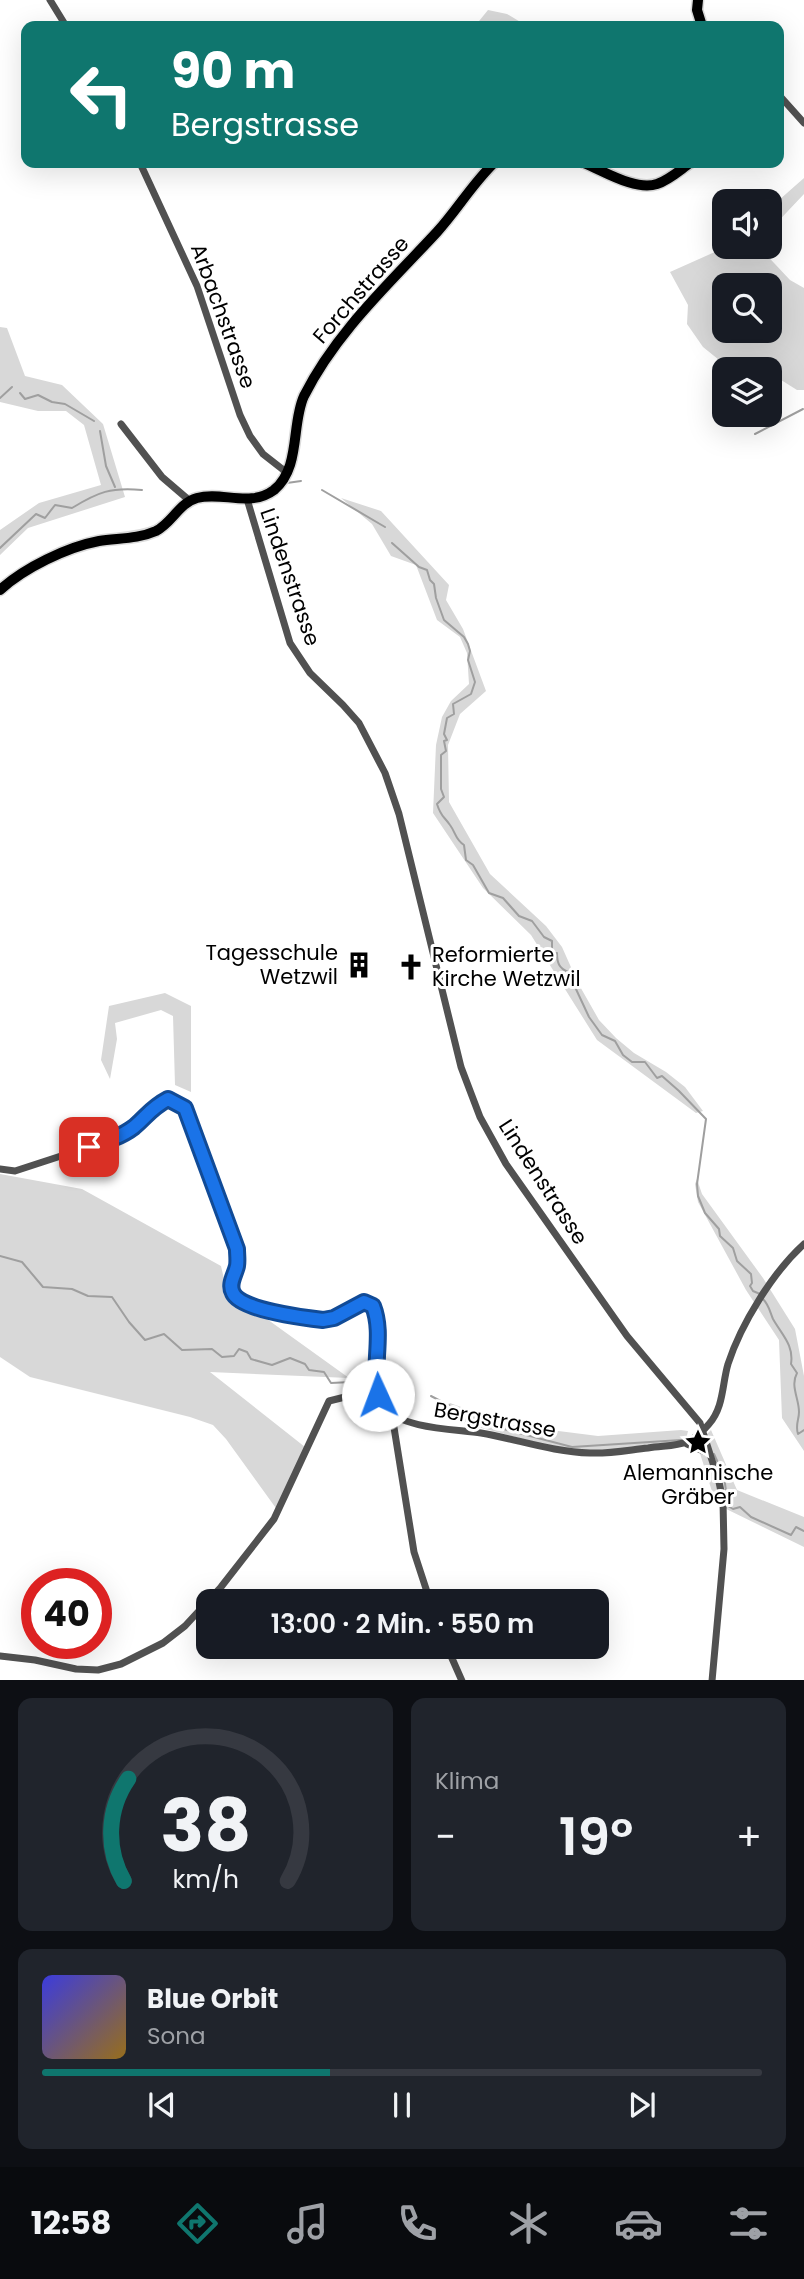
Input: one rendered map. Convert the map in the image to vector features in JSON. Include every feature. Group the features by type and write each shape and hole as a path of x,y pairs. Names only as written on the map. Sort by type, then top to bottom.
{"main road":[{"path":"698,0 697,10 700,21"},
{"name":"Forchstrasse","path":"190,500 201,497 247,499 263,496 274,489 286,472 293,452 302,401 319,370 365,308 439,229 491,168"},
{"path":"596,168 635,183 648,185 663,181 682,168"},
{"path":"0,590 18,576 77,547 136,537 159,529 190,500"}],"street":[{"path":"50,0 63,21"},
{"path":"784,101 804,123"},
{"name":"Arbachstrasse","path":"142,168 197,286 245,425 263,454 286,472"},
{"path":"121,424 160,475 190,500"},
{"name":"Lindenstrasse","path":"247,499 290,643 310,673 359,723 368,736 392,791 461,1067 491,1139 627,1336 700,1423 723,1501 724,1549 712,1680"},
{"path":"0,1169 15,1171 113,1139 134,1127 153,1107 168,1099 185,1108 237,1249 237,1264 231,1283 233,1294 239,1301 323,1320 334,1318 364,1302 373,1306 378,1319 378,1395 381,1403 392,1415 415,1552 426,1589"},
{"path":"687,1444 703,1431 716,1415 728,1365 737,1341 758,1302 794,1253 804,1244"},
{"path":"0,1656 76,1669 98,1670 121,1664 163,1643 185,1626 221,1587 268,1527 329,1401 378,1395"},
{"name":"Bergstrasse","path":"392,1415 428,1426 591,1454 687,1444"},
{"path":"687,1444 708,1452"},
{"path":"452,1659 462,1680"}],"shaded area":[{"path":"488,10 507,14 519,21 479,21"},
{"path":"804,178 804,194 782,217 782,197"},
{"path":"712,253 712,259 770,259 790,280 804,288 804,390 797,390 782,381 782,357 715,357 703,347 687,324 688,305 670,272"},
{"path":"0,327 7,328 25,376 62,385 103,424 125,497 28,528 0,555 0,530 39,503 101,485 84,425 66,411 38,411 0,402"},
{"path":"341,498 381,511 449,585 446,600 463,629 486,691 460,714 448,745 449,802 490,874 546,926 562,947 599,1020 634,1053 685,1087 703,1111 696,1113 597,1040 531,935 483,888 433,813 436,745 442,717 451,701 469,684 467,653 460,637 437,620 416,565 391,556 372,524"},
{"path":"165,993 191,1006 191,1092 175,1085 173,1016 161,1010 115,1023 117,1039 110,1079 101,1060 109,1006"},
{"path":"0,1174 82,1189 221,1266 228,1296 253,1309 349,1378 210,1372 305,1447 278,1511 213,1425 30,1377 0,1357"},
{"path":"697,1179 702,1194 763,1278 795,1329 804,1376 804,1451 782,1418 779,1340 746,1290 698,1202 695,1184"},
{"path":"450,1403 511,1425 598,1436 688,1431 685,1444 613,1452 557,1448 436,1416"},
{"path":"711,1430 737,1490 804,1517 804,1547 716,1504 697,1444"}],"waterway":[{"path":"0,398 12,387"},
{"path":"20,393 25,399 38,395 52,402 65,404 94,421"},
{"path":"755,434 803,409"},
{"path":"100,431 106,466 115,487"},
{"path":"287,483 301,481"},
{"path":"0,548 36,514 45,518 55,505 72,508 105,492 142,490"},
{"path":"322,490 385,527"},
{"path":"392,543 419,567 427,570 434,584 444,620 464,637 470,651 468,660 475,682 471,694 453,704 454,714 447,718 444,734 447,740 444,741 446,751 441,755 441,789 444,797 437,804 440,811 464,845 466,860 473,865 489,893 503,898 519,916 532,921 544,937 552,941 552,953 557,953 559,965 568,972 589,1017 602,1035 615,1041 623,1055 632,1062 645,1062 657,1078 662,1076 706,1119 697,1184 698,1196 705,1213 719,1229 720,1236 733,1248 737,1261 751,1274 750,1286 753,1291 760,1294"},
{"path":"0,1256 22,1262 43,1287 72,1289 88,1296 112,1297 145,1340 164,1334 182,1350 212,1349 222,1357 234,1356 239,1349 247,1352 251,1359 272,1365 290,1358 305,1364 309,1370 324,1372 331,1383 351,1382 360,1390"},
{"path":"763,1299 791,1351 791,1364 797,1373 794,1383 799,1407 798,1434 804,1430"},
{"path":"431,1396 452,1407 465,1419 572,1447 681,1440"},
{"path":"714,1454 724,1476 728,1506 733,1509 740,1507 751,1517 791,1535 796,1527 804,1531"}],"place":[{"name":"Tagesschule Wetzwil","path":"359,965"},
{"name":"Reformierte Kirche Wetzwil","path":"411,967"},
{"name":"Alemannische Gräber","path":"698,1442"}],"route":[{"path":"89,1147 113,1139 134,1127 153,1107 168,1099 185,1108 237,1249 237,1264 231,1283 233,1294 239,1301 253,1306 311,1319 334,1318 364,1302 373,1306 378,1319 378,1395"}]}
